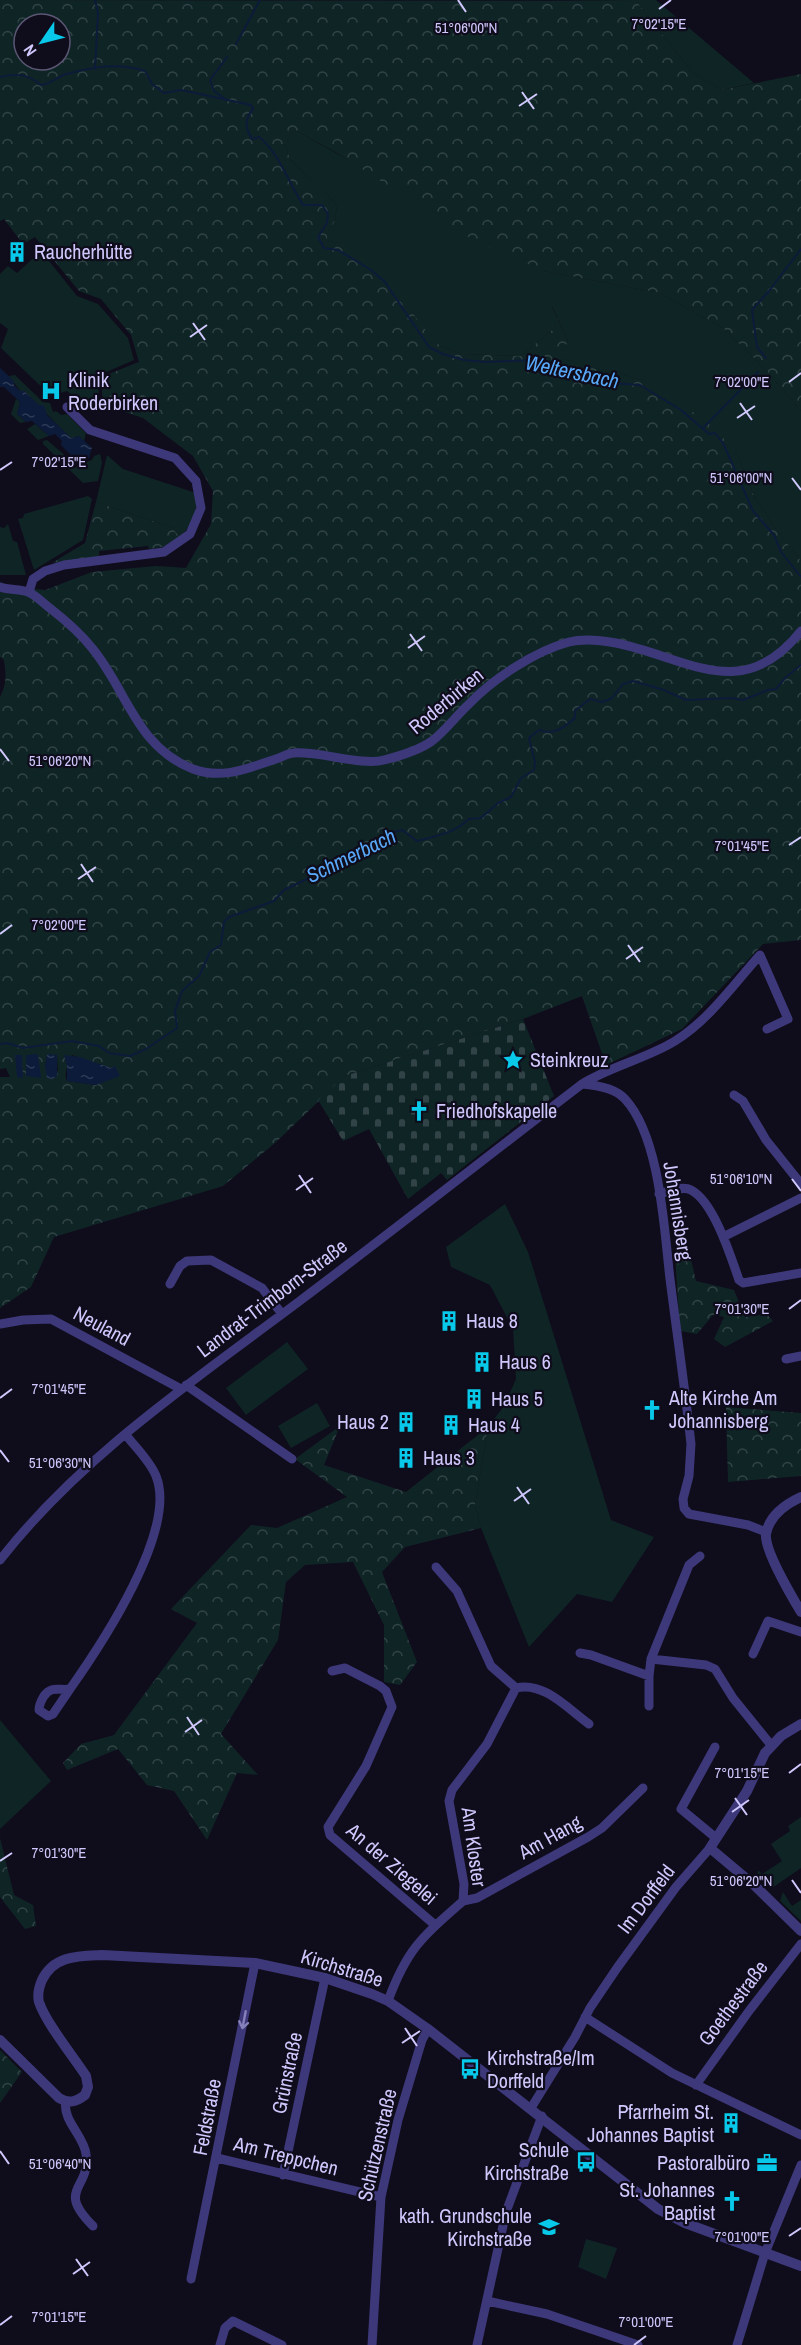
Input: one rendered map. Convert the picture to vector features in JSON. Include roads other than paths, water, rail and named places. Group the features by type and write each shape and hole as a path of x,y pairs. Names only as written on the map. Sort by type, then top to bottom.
{"street":[{"path":"29,592 33,579 45,571 64,564 164,552 190,534 201,508 196,481 175,458 90,430 67,406"},
{"name":"Roderbirken","path":"0,587 29,592 59,616 92,648 146,736 171,756 194,769 218,774 234,773 293,753 380,761 414,751 445,730 470,703 496,681 542,652 570,642 598,639 634,647 711,670 730,673 758,667 775,658 801,631"},
{"name":"Landrat-Trimborn-Straße","path":"0,1560 31,1521 62,1490 184,1387 582,1084 597,1075 674,1042 699,1023 760,955 788,1019 767,1029"},
{"name":"Johannisberg","path":"582,1084 594,1085 618,1093 625,1098 648,1141 659,1194 692,1443 683,1499 684,1508 689,1514 748,1525 766,1532"},
{"path":"734,1095 743,1101 766,1140 801,1184"},
{"path":"659,1194 683,1188 691,1190 709,1211 724,1236 739,1280 743,1283 801,1273"},
{"path":"724,1236 801,1198"},
{"path":"170,1284 180,1266 187,1261 211,1260 262,1288 282,1314"},
{"name":"Neuland","path":"0,1324 51,1319 184,1387 292,1458"},
{"path":"786,1359 801,1356"},
{"path":"70,1689 115,1622 146,1558 161,1508 156,1475 126,1435"},
{"path":"801,1497 790,1502 777,1513 766,1532 770,1553 801,1610"},
{"path":"648,1706 651,1659 689,1564 700,1556"},
{"path":"435,1567 457,1592 491,1666 516,1688 526,1686 544,1690 589,1724"},
{"path":"753,1654 768,1621 801,1632"},
{"path":"580,1653 650,1676"},
{"path":"651,1659 706,1665 715,1669 733,1698 771,1744"},
{"name":"An der Ziegelei","path":"332,1671 345,1668 380,1686 391,1699 392,1707 366,1766 328,1827 330,1835 435,1925"},
{"name":"Am Kloster","path":"388,2001 404,1962 435,1925 463,1900 464,1884 449,1801 452,1790 487,1744 516,1688"},
{"name":"Im Dorffeld","path":"531,2108 616,1968 676,1887 713,1843 747,1791 771,1744 801,1724"},
{"path":"715,1747 681,1809 801,1931"},
{"name":"Am Hang","path":"463,1900 477,1898 588,1837 602,1828 643,1788"},
{"name":"Goethestraße","path":"696,2085 801,1944"},
{"name":"Kirchstraße","path":"66,2102 80,2099 85,2095 88,2087 86,2076 39,2001 39,1986 53,1965 68,1957 145,1956 255,1963 325,1978 388,2001 542,2116 658,2209 685,2223 801,2266"},
{"name":"Feldstraße","path":"191,2279 255,1963"},
{"name":"Grünstraße","path":"283,2175 325,1978"},
{"path":"585,2017 672,2073 801,2135"},
{"name":"Schützenstraße","path":"372,2345 381,2197 398,2120 422,2040 428,2029"},
{"path":"0,2040 66,2102 66,2114 82,2142 86,2156 85,2170 74,2195 75,2205 93,2226"},
{"path":"477,2345 506,2212 542,2116"},
{"name":"Am Treppchen","path":"217,2158 381,2197"},
{"path":"737,2345 765,2253 801,2165"},
{"path":"487,2301 547,2314 638,2345"},
{"path":"220,2345 225,2328 233,2321 282,2345"}],"water":[{"path":"0,368 14,381 14,385 20,391 24,391 39,405 44,405 47,415 71,438 79,436 92,448 89,458 78,462 61,445 62,441 55,434 49,436 32,421 26,422 17,414 20,402 4,387 0,387"},
{"path":"38,1054 41,1078 26,1076 26,1055"},
{"path":"15,1055 22,1055 23,1078 17,1077"},
{"path":"47,1055 57,1055 57,1076 53,1079 47,1078 45,1067"},
{"path":"64,1055 80,1057 111,1068 115,1066 120,1076 96,1085 67,1081"}],"waterway":[{"path":"95,0 98,12 95,69"},
{"path":"236,44 260,0"},
{"path":"225,99 214,91 210,80 227,57"},
{"name":"Weltersbach","path":"0,77 22,75 41,85 66,74 86,69 106,66 135,68 145,71 152,84 164,93 181,90 251,105 253,109 246,124 252,139 259,137 266,143 303,205 322,205 328,214 327,223 318,237 324,248 338,250 371,270 385,282 429,347 464,360 486,362 534,360 542,366 568,372 586,371 610,383 640,385 681,410 709,434 715,433 723,443 753,511 774,535 781,552 801,577"},
{"path":"766,358 757,347 752,310 801,249"},
{"path":"703,428 758,372"},
{"name":"Schmerbach","path":"0,1044 7,1043 23,1048 72,1041 99,1046 109,1053 130,1056 146,1049 177,1028 175,1011 182,991 199,976 210,952 221,945 224,922 229,917 274,901 284,890 329,865 352,856 363,855 391,833 402,830 417,841 451,831 469,819 481,818 498,803 511,797 521,778 534,770 535,762 529,738 539,730 550,732 562,728 575,718 575,711 590,699 602,702 611,699 623,684 633,681 664,690 686,700 732,698 743,700 776,689 801,665"}],"place":[{"name":"Raucherhütte","path":"17,252"},
{"name":"Klinik Roderbirken","path":"51,391"},
{"name":"Steinkreuz","path":"513,1060"},
{"name":"Friedhofskapelle","path":"419,1111"},
{"name":"Haus 8","path":"449,1321"},
{"name":"Haus 6","path":"482,1362"},
{"name":"Haus 5","path":"474,1399"},
{"name":"Alte Kirche Am Johannisberg","path":"652,1410"},
{"name":"Haus 2","path":"406,1422"},
{"name":"Haus 4","path":"451,1425"},
{"name":"Haus 3","path":"406,1458"},
{"name":"Kirchstraße/Im Dorffeld","path":"470,2069"},
{"name":"Pfarrheim St. Johannes Baptist","path":"731,2123"},
{"name":"Schule Kirchstraße","path":"586,2162"},
{"name":"Pastoralbüro","path":"767,2163"},
{"name":"St. Johannes Baptist","path":"732,2201"},
{"name":"kath. Grundschule Kirchstraße","path":"549,2227"}]}
